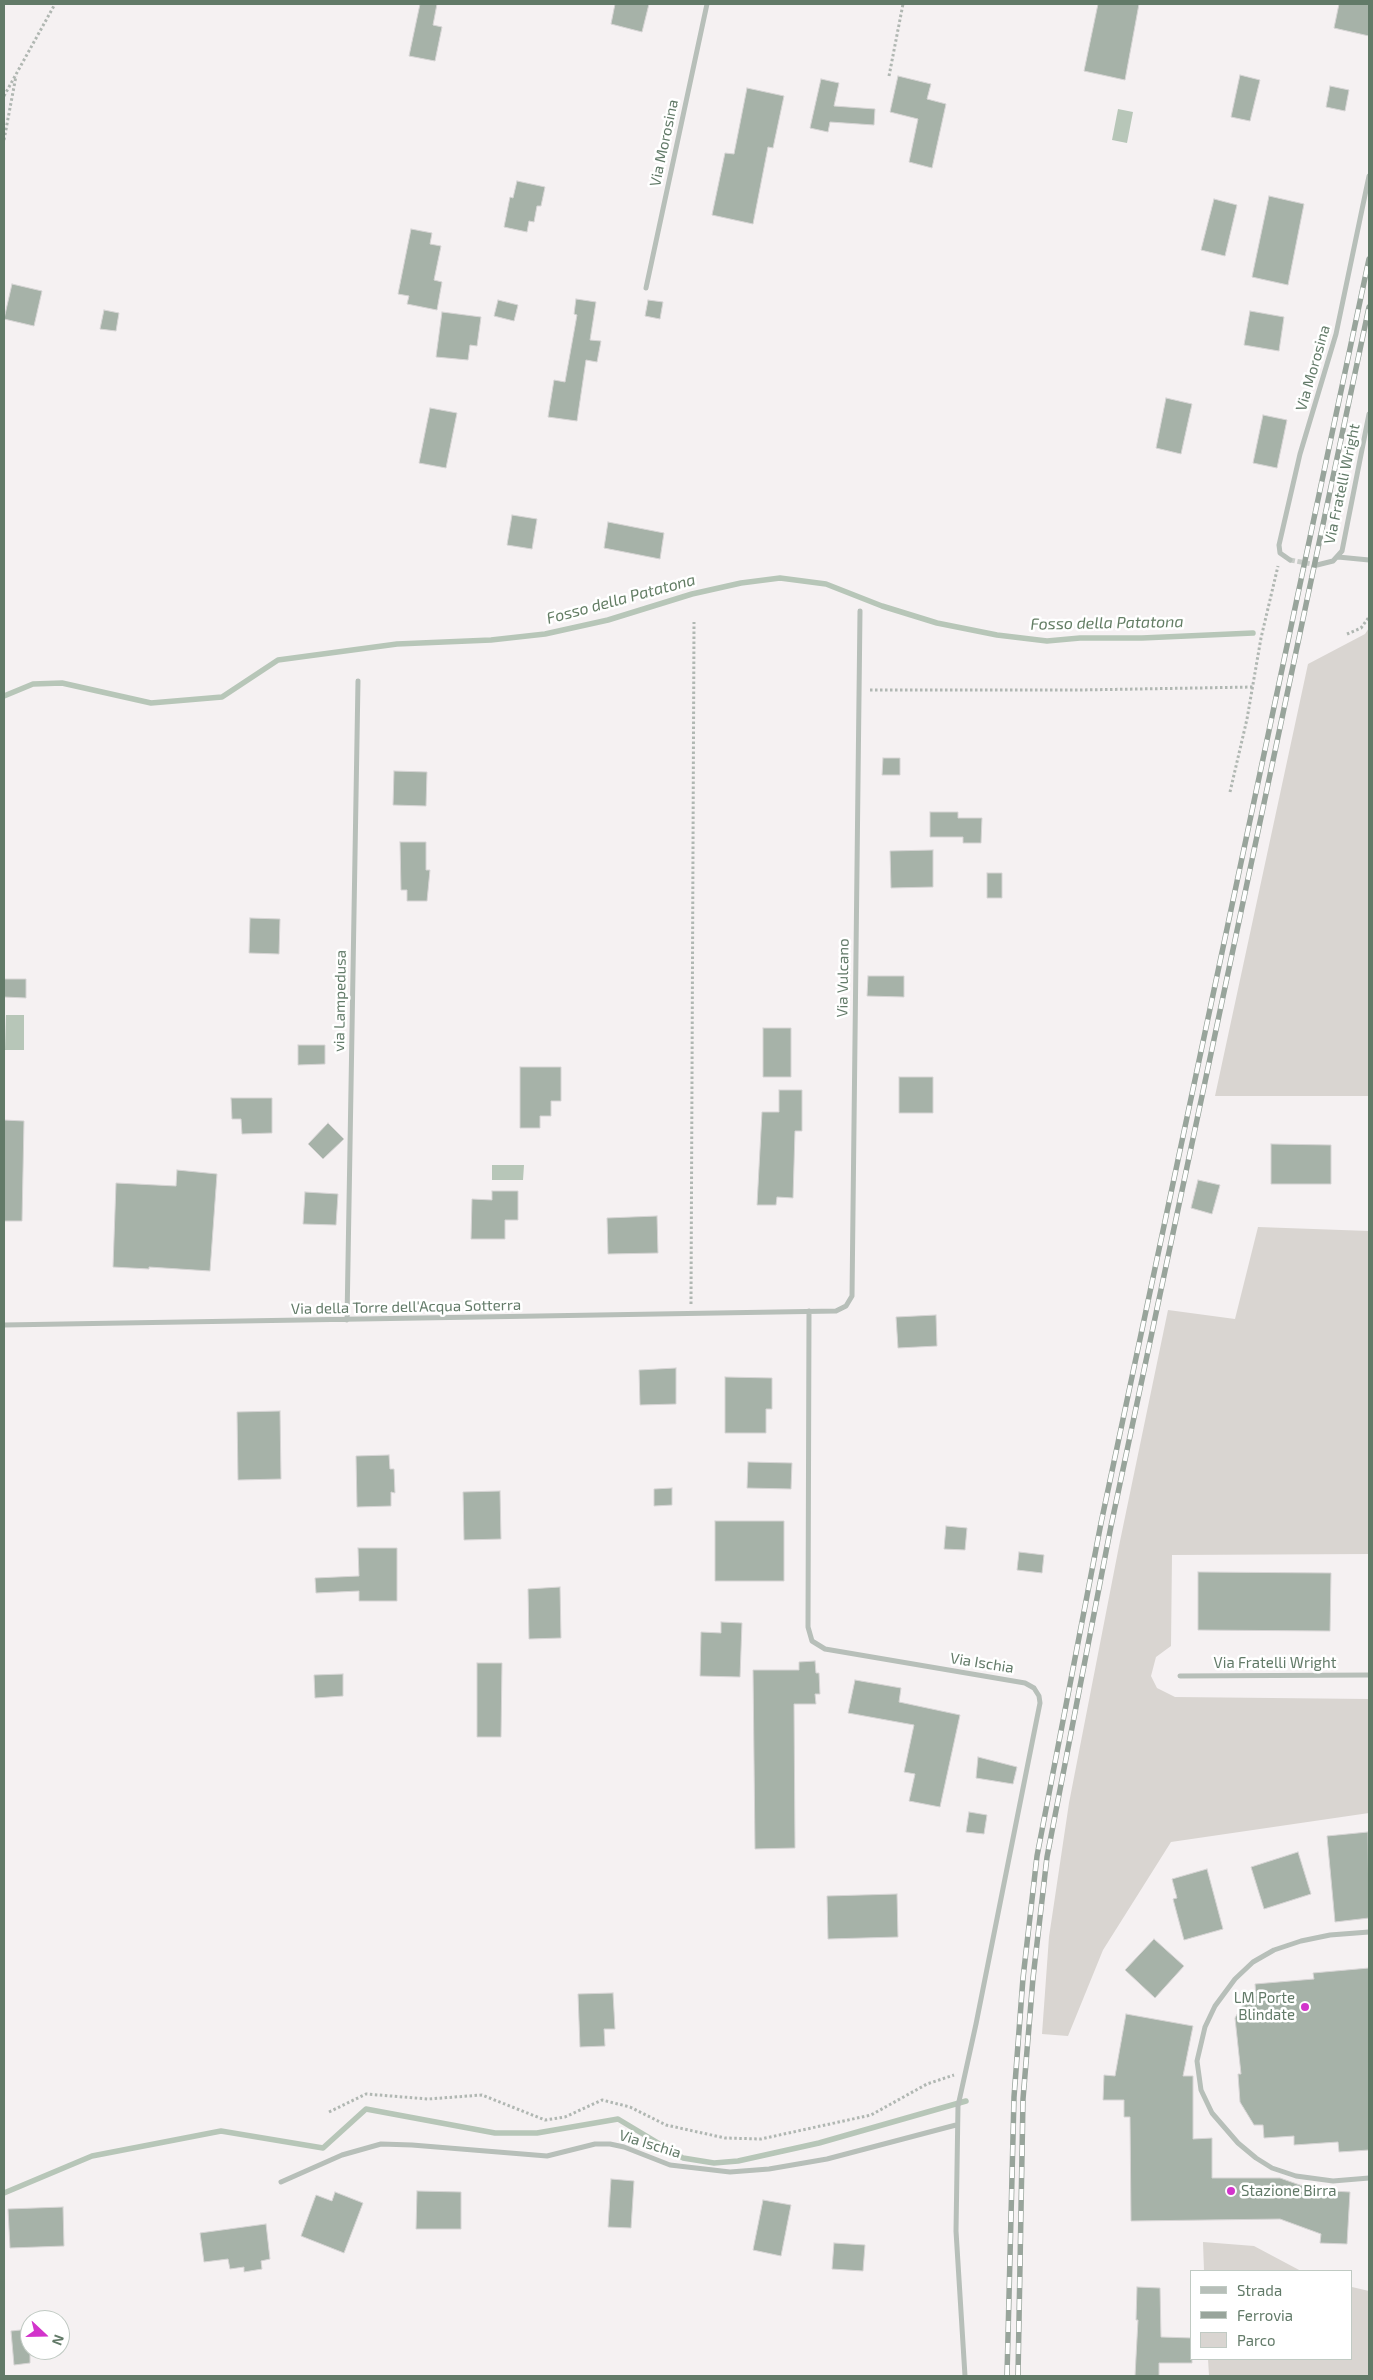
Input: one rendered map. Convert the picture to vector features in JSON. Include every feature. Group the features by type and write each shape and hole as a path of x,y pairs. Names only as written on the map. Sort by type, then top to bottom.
{"street":[{"name":"Via Morosina","path":"646,288 707,4"},
{"name":"Via Morosina","path":"1283,556 1279,545 1288,502 1336,334 1369,176"},
{"name":"Via Fratelli Wright","path":"1369,414 1344,544 1338,557 1369,560"},
{"path":"1283,556 1290,560"},
{"path":"1317,565 1327,564 1338,557"},
{"name":"Via Vulcano","path":"809,1311 842,1309 848,1304 852,1296 860,612"},
{"name":"via Lampedusa","path":"347,1320 358,682"},
{"name":"Via della Torre dell'Acqua Sotterra","path":"4,1325 809,1311"},
{"name":"Via Ischia","path":"809,1311 808,1627 812,1641 825,1649 1025,1683 1034,1688 1039,1696 1040,1703 958,2106 956,2125 957,2259 965,2376"},
{"name":"Via Fratelli Wright","path":"1180,1676 1369,1675"},
{"path":"1369,1932 1301,1941 1274,1950 1253,1962 1234,1979 1215,2006 1205,2027 1197,2061 1201,2090 1212,2113 1238,2143 1256,2158 1272,2168 1296,2176 1334,2181 1369,2178"},
{"name":"Via Ischia","path":"280,2182 342,2155 382,2144 547,2156 595,2144 610,2144 624,2146 670,2165 730,2172 769,2169 827,2158 956,2125"}],"path":[{"path":"4,96 55,4"},
{"path":"889,76 903,4"},
{"path":"4,140 17,73"},
{"path":"1230,792 1276,571 1283,556"},
{"path":"1347,634 1361,628 1369,617"},
{"path":"691,1314 694,622"},
{"path":"859,690 1080,690 1253,687"},
{"path":"329,2112 366,2094 428,2098 482,2096 545,2120 565,2117 602,2100 630,2107 666,2125 725,2138 761,2139 872,2115 927,2084 964,2073"}],"green space":[{"path":"1369,628 1369,1096 1215,1096 1308,664 1365,634"},
{"path":"1258,1227 1369,1231 1369,1554 1172,1555 1171,1646 1156,1657 1151,1676 1157,1688 1175,1697 1369,1699 1369,1813 1171,1842 1103,1950 1068,2036 1042,2034 1049,1937 1069,1803 1119,1546 1168,1310 1235,1319"},
{"path":"1203,2242 1254,2246 1299,2270 1204,2270"},
{"path":"1353,2287 1369,2291 1369,2376 1209,2376 1208,2360 1353,2360"}],"shaded area":[{"path":"1118,109 1133,112 1127,143 1112,140"},
{"path":"6,1015 24,1015 24,1050 5,1050"},
{"path":"492,1165 524,1165 523,1180 492,1180"}],"building":[{"path":"420,4 437,4 433,25 442,27 435,61 409,56"},
{"path":"615,4 649,4 642,32 611,24"},
{"path":"1098,4 1139,4 1125,80 1084,71"},
{"path":"1339,4 1369,4 1369,36 1334,28"},
{"path":"1240,75 1260,80 1250,121 1231,117"},
{"path":"898,76 931,84 927,99 946,104 932,168 909,162 918,119 890,112"},
{"path":"821,79 839,83 834,106 875,109 874,125 830,122 828,132 810,128"},
{"path":"1330,86 1349,90 1345,111 1326,107"},
{"path":"747,88 784,96 773,148 768,147 753,224 712,215 725,153 734,154"},
{"path":"517,181 545,187 541,206 537,206 534,222 529,221 527,232 504,227 510,197 513,198"},
{"path":"1269,196 1304,204 1288,285 1252,277"},
{"path":"1214,199 1237,205 1225,256 1201,250"},
{"path":"411,229 432,233 430,244 441,246 434,280 442,282 437,310 407,304 409,296 398,294"},
{"path":"12,284 42,291 34,326 4,319"},
{"path":"576,299 596,302 590,340 601,341 597,362 586,360 577,421 548,417 554,380 565,382 577,315 574,314"},
{"path":"498,300 518,305 514,321 494,316"},
{"path":"648,300 663,302 660,319 645,316"},
{"path":"104,310 119,313 116,331 100,329"},
{"path":"1250,311 1284,317 1279,351 1244,345"},
{"path":"442,312 481,317 477,346 470,345 468,360 436,357"},
{"path":"1166,398 1192,404 1181,454 1156,448"},
{"path":"430,408 457,413 446,468 419,463"},
{"path":"1263,415 1287,420 1277,468 1253,463"},
{"path":"512,515 537,519 532,549 507,545"},
{"path":"608,522 664,533 660,559 604,548"},
{"path":"883,758 900,758 900,775 882,775"},
{"path":"394,771 427,772 426,806 393,805"},
{"path":"930,812 958,812 958,818 982,818 981,843 963,843 963,837 930,837"},
{"path":"400,842 426,842 426,870 430,870 427,901 407,901 407,890 401,890"},
{"path":"933,850 933,887 891,888 890,851"},
{"path":"987,873 1002,873 1002,898 987,898"},
{"path":"250,918 280,919 279,954 249,953"},
{"path":"868,976 904,976 904,997 867,996"},
{"path":"4,979 26,979 26,998 4,997"},
{"path":"763,1028 791,1028 791,1077 763,1077"},
{"path":"298,1045 325,1045 325,1064 298,1065"},
{"path":"520,1067 561,1067 561,1101 551,1101 551,1116 540,1116 540,1128 520,1128"},
{"path":"899,1077 933,1077 933,1113 899,1113"},
{"path":"779,1090 802,1090 802,1131 795,1131 793,1198 777,1197 776,1205 757,1205 762,1112 779,1112"},
{"path":"231,1098 272,1098 272,1133 242,1134 241,1119 232,1119"},
{"path":"4,1120 24,1121 22,1221 4,1221"},
{"path":"328,1123 344,1139 323,1159 308,1144"},
{"path":"1271,1144 1331,1145 1331,1184 1271,1184"},
{"path":"177,1170 217,1174 210,1271 113,1267 116,1183 176,1186"},
{"path":"1198,1180 1220,1185 1212,1214 1191,1208"},
{"path":"492,1191 518,1191 518,1220 505,1220 505,1239 471,1239 472,1199 492,1200"},
{"path":"305,1192 338,1194 336,1225 303,1224"},
{"path":"657,1216 658,1253 608,1254 607,1218"},
{"path":"936,1315 937,1346 898,1348 896,1317"},
{"path":"676,1368 676,1404 640,1405 639,1370"},
{"path":"725,1377 772,1378 772,1409 766,1409 766,1433 725,1433"},
{"path":"280,1411 281,1479 238,1480 237,1412"},
{"path":"389,1455 390,1469 394,1469 395,1493 391,1492 391,1506 357,1507 356,1456"},
{"path":"748,1462 792,1463 791,1489 747,1488"},
{"path":"672,1488 672,1505 654,1506 654,1489"},
{"path":"500,1491 501,1539 464,1540 463,1492"},
{"path":"715,1521 784,1521 784,1581 715,1581"},
{"path":"946,1526 967,1528 965,1550 944,1549"},
{"path":"358,1548 397,1548 397,1601 359,1601 359,1591 316,1593 315,1578 359,1576"},
{"path":"1019,1552 1044,1555 1042,1573 1017,1570"},
{"path":"1198,1572 1331,1573 1330,1631 1198,1630"},
{"path":"560,1587 561,1638 529,1639 528,1589"},
{"path":"721,1622 742,1623 740,1677 700,1676 701,1632 721,1633"},
{"path":"815,1661 816,1673 819,1673 820,1694 815,1694 816,1704 794,1704 795,1848 755,1849 753,1670 799,1670 799,1662"},
{"path":"477,1663 502,1663 501,1737 477,1737"},
{"path":"343,1674 343,1696 315,1698 314,1675"},
{"path":"855,1680 901,1688 899,1702 960,1715 940,1807 909,1801 915,1774 904,1772 914,1725 848,1713"},
{"path":"978,1757 1017,1767 1013,1784 976,1778"},
{"path":"969,1812 987,1815 984,1834 966,1832"},
{"path":"1368,1832 1369,1918 1335,1922 1327,1836"},
{"path":"1298,1852 1311,1894 1264,1909 1251,1867"},
{"path":"1207,1869 1223,1929 1184,1940 1173,1899 1177,1898 1172,1879"},
{"path":"897,1894 898,1937 828,1939 827,1896"},
{"path":"1154,1939 1184,1966 1155,1998 1125,1970"},
{"path":"1369,1968 1369,2150 1339,2152 1338,2142 1294,2145 1294,2136 1264,2138 1263,2125 1254,2125 1240,2102 1238,2074 1241,2074 1235,2018 1247,1997 1256,1996 1255,1984 1314,1979 1313,1973"},
{"path":"613,1993 615,2029 604,2029 605,2046 580,2047 578,1994"},
{"path":"1126,2014 1193,2026 1183,2076 1193,2076 1193,2139 1212,2138 1212,2178 1280,2178 1314,2190 1350,2192 1347,2244 1320,2243 1321,2234 1280,2219 1131,2221 1130,2117 1124,2117 1124,2100 1103,2100 1104,2075 1115,2076"},
{"path":"611,2179 634,2181 631,2228 608,2227"},
{"path":"417,2191 461,2192 461,2229 416,2229"},
{"path":"335,2192 363,2203 344,2253 301,2236 316,2195 332,2201"},
{"path":"763,2200 791,2205 781,2256 753,2250"},
{"path":"63,2207 64,2246 10,2248 8,2209"},
{"path":"266,2224 270,2259 261,2261 262,2269 244,2272 244,2267 230,2269 228,2259 204,2262 200,2233"},
{"path":"834,2243 865,2245 863,2271 832,2269"},
{"path":"1137,2287 1160,2288 1161,2337 1190,2338 1190,2360 1192,2360 1192,2363 1159,2363 1159,2376 1135,2376 1138,2320 1136,2320"},
{"path":"20,2330 20,2360 30,2360 30,2363 14,2365 11,2331"}],"waterway":[{"name":"Fosso della Patatona","path":"4,696 33,684 62,683 151,703 222,697 278,660 397,644 491,640 545,634 608,620 692,594 741,583 780,578 826,584 882,606 937,623 997,635 1047,641 1080,638 1142,638 1253,633"},
{"path":"4,2193 92,2156 221,2131 323,2148 366,2109 495,2133 537,2133 618,2119 683,2158 714,2163 738,2161 819,2143 966,2101"}],"tunnel":[{"path":"1290,560 1317,565"}],"railway":[{"path":"1007,2376 1014,2097 1023,1978 1037,1856 1101,1523 1369,259"},
{"path":"1018,2376 1023,2099 1033,1978 1047,1857 1111,1526 1369,307"}],"place":[{"name":"LM Porte Blindate","path":"1305,2007"},
{"name":"Stazione Birra","path":"1231,2191"}]}
